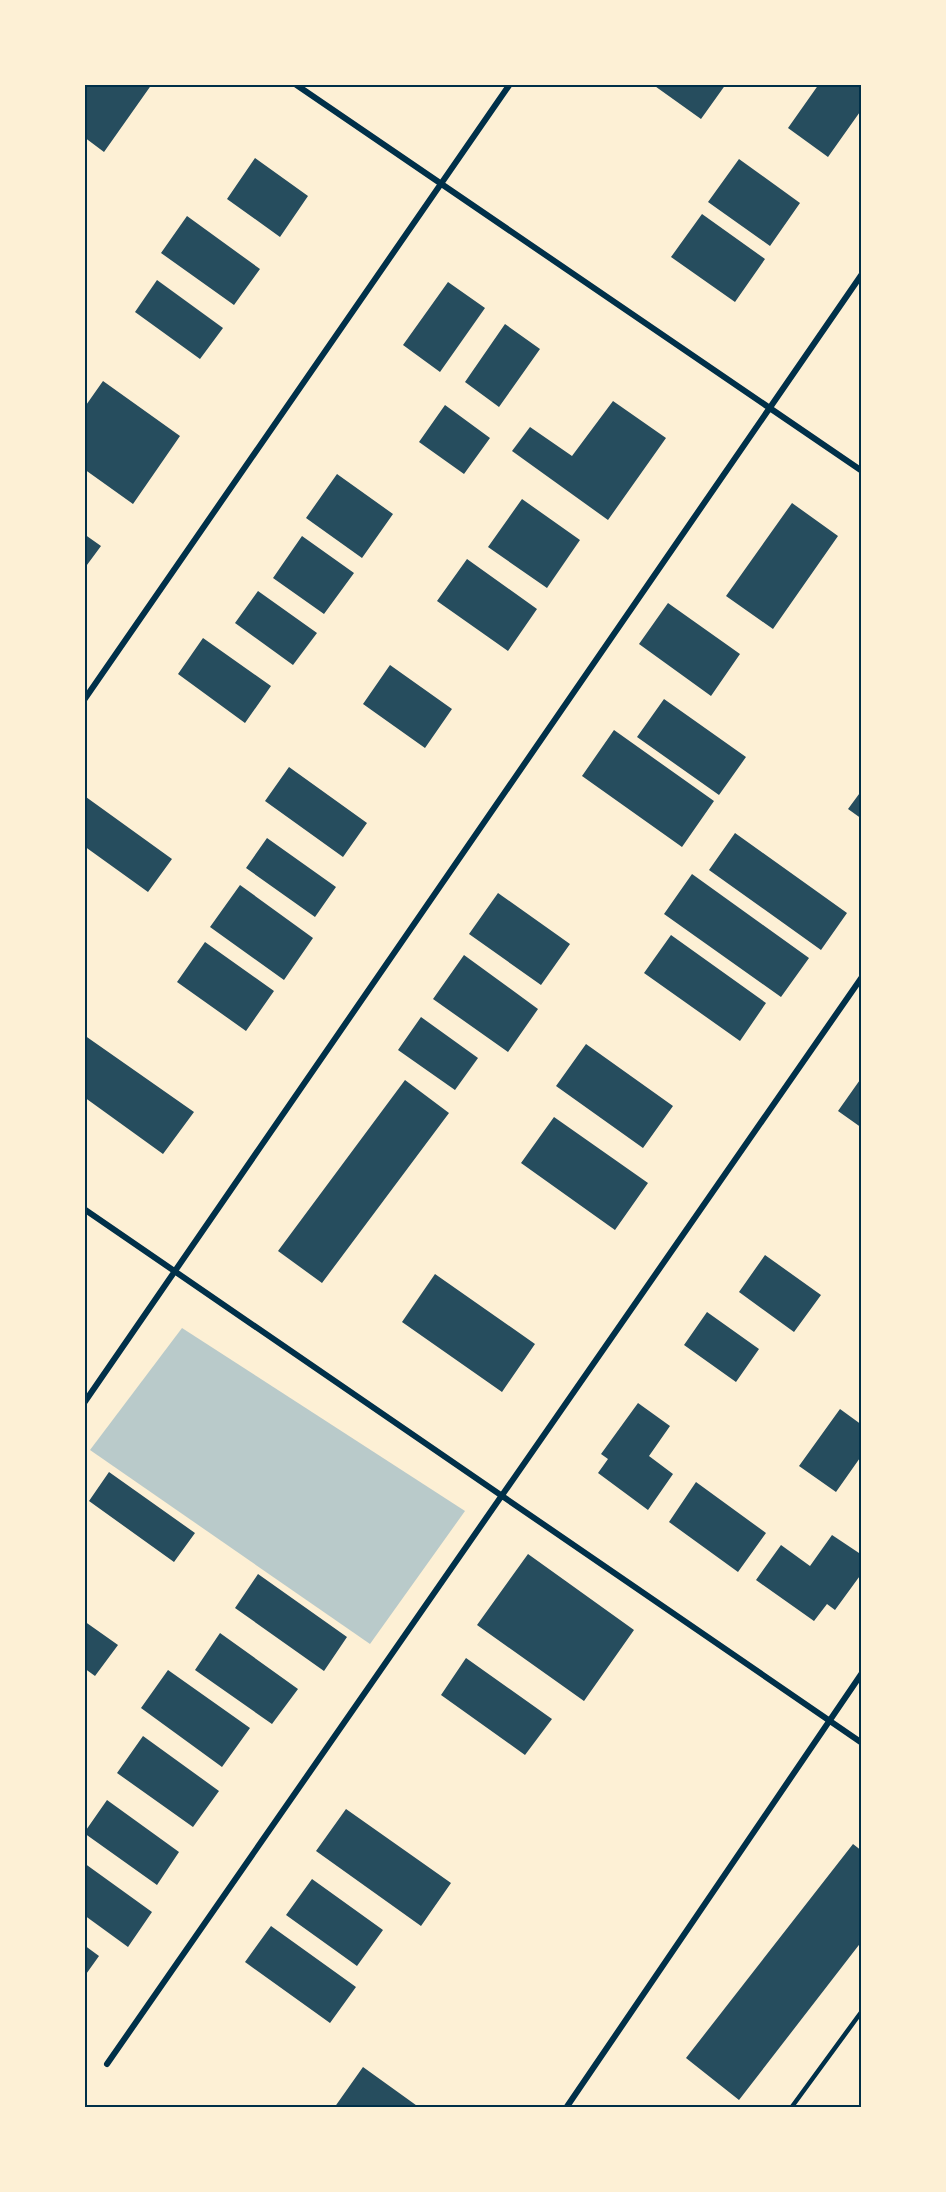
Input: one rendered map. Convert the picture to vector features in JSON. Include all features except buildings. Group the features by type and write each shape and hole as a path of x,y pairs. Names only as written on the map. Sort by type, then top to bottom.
{"street":[{"path":"295,84 862,471"},
{"path":"84,700 510,84"},
{"path":"84,1403 862,274"},
{"path":"107,2064 862,977"},
{"path":"84,1209 862,1743"},
{"path":"566,2108 862,1673"}],"lane":[{"path":"791,2108 862,2011"}],"shaded area":[{"path":"182,1328 465,1511 370,1644 90,1450"}]}
